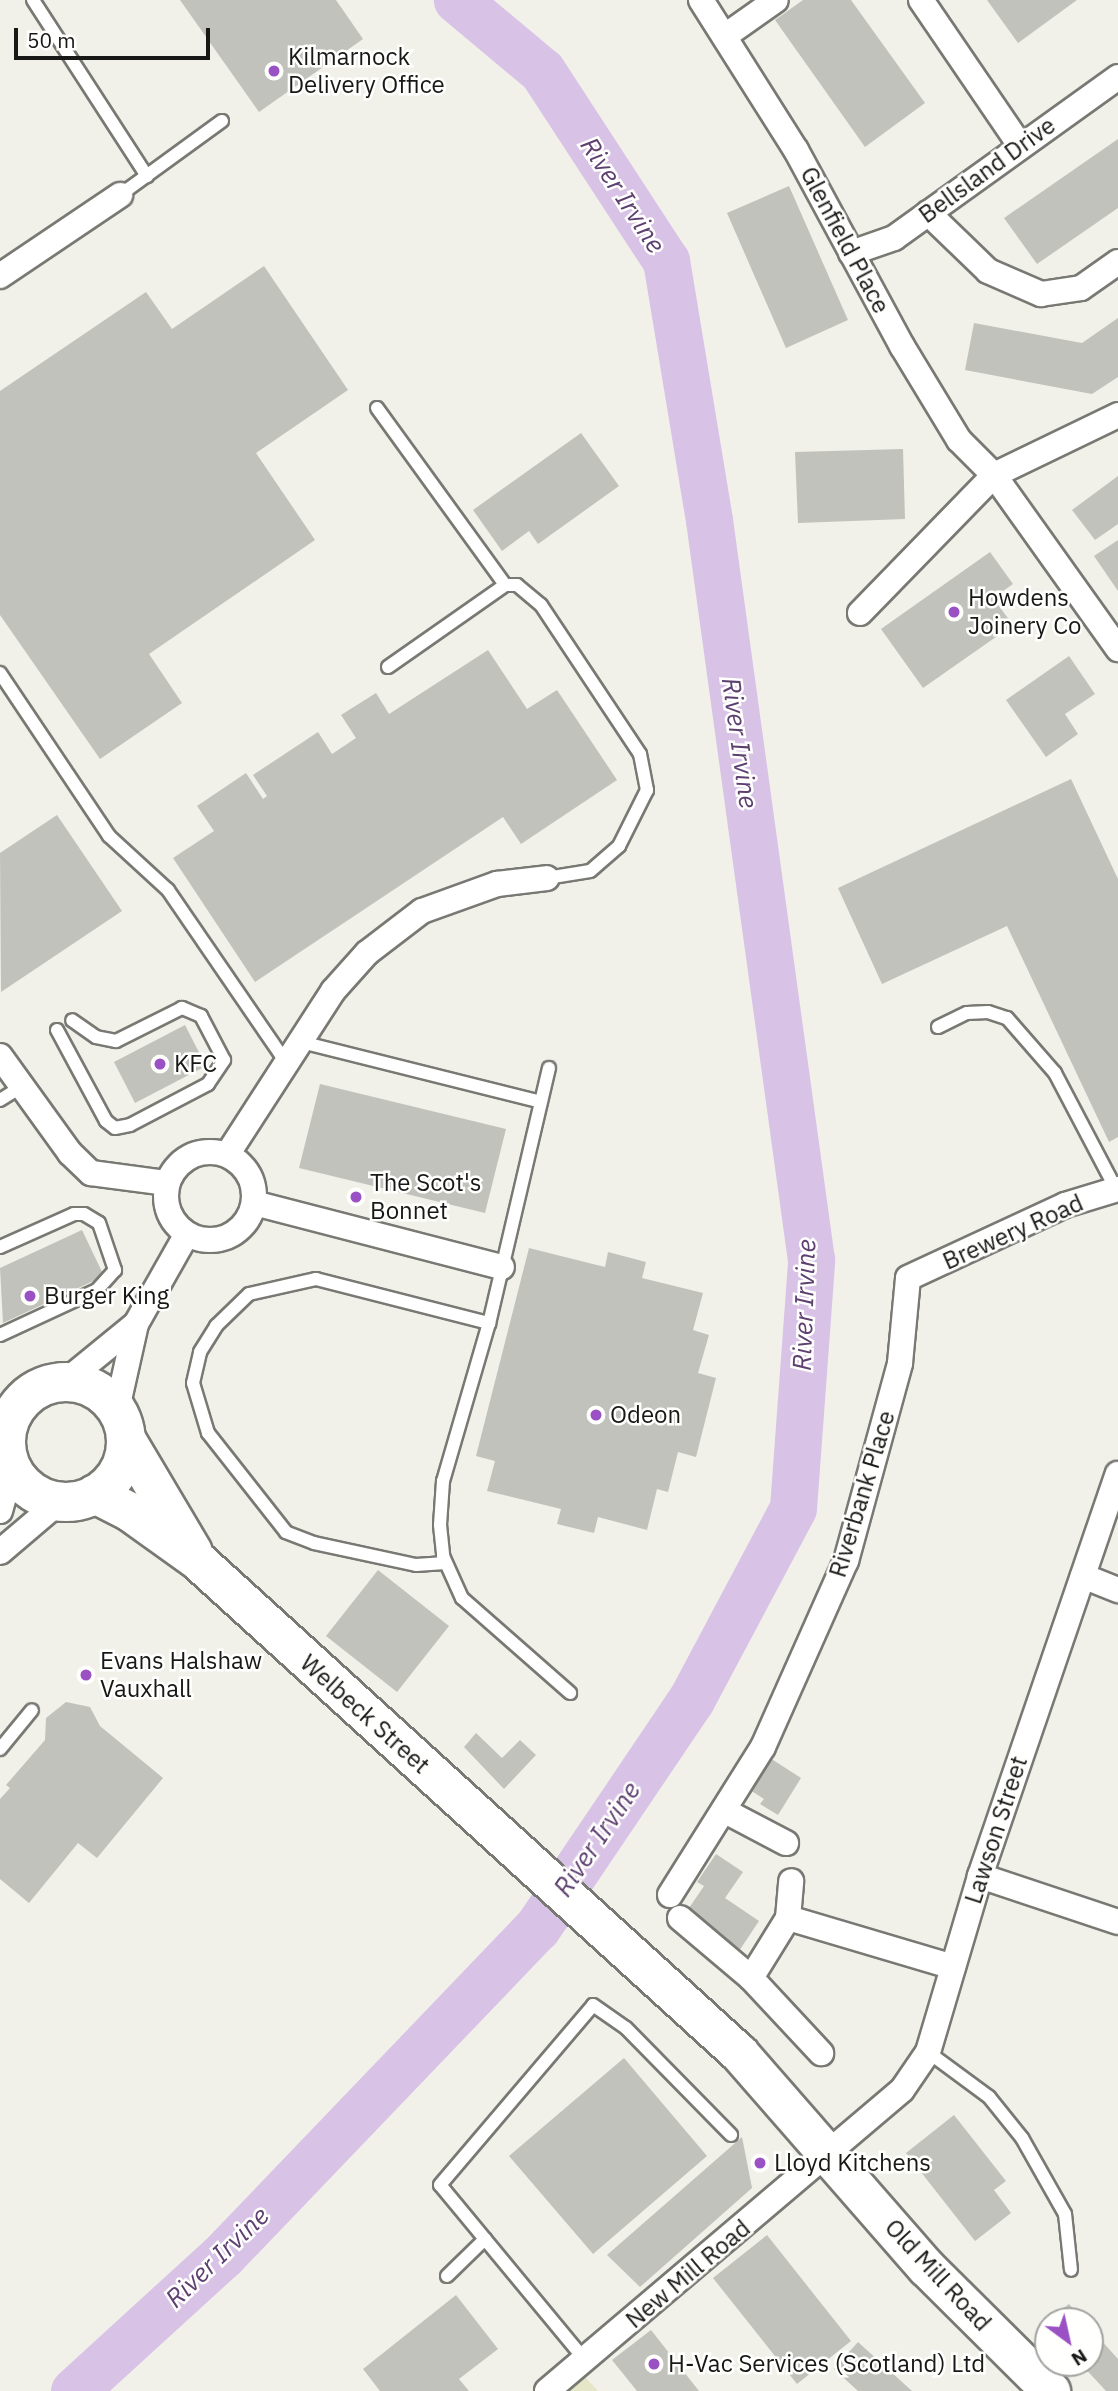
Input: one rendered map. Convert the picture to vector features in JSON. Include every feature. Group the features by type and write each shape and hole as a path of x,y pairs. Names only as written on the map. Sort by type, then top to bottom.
{"main road":[{"path":"86,1385 122,1424 119,1471 77,1498 31,1491 6,1451 13,1413 34,1387 86,1385"},
{"name":"Welbeck Street","path":"122,1424 197,1560"},
{"name":"Welbeck Street","path":"77,1498 130,1512 197,1560 740,2054 829,2155"},
{"name":"Old Mill Road","path":"829,2155 927,2268 1051,2391"}],"street":[{"name":"Glenfield Place","path":"701,0 796,150 851,253 959,440 994,475 1118,649"},
{"path":"725,36 776,0"},
{"path":"921,0 1020,145"},
{"name":"Bellsland Drive","path":"851,253 894,238 1118,77"},
{"path":"0,276 120,195"},
{"path":"928,213 988,271 1041,293 1081,288 1118,262"},
{"path":"860,613 994,475 1118,415"},
{"path":"227,1154 288,1064 333,990 367,953 422,911 497,884 547,878"},
{"path":"0,1056 70,1153 90,1172 167,1183"},
{"path":"212,1151 227,1154 249,1174 254,1203 240,1228 228,1237 215,1240 187,1234 168,1212 167,1183 174,1170 191,1156 212,1151"},
{"name":"Brewery Road","path":"908,1278 1065,1205 1117,1189"},
{"path":"254,1203 502,1267"},
{"path":"122,1424 136,1324 187,1234"},
{"name":"Riverbank Place","path":"670,1895 763,1747 846,1561 900,1363 908,1278"},
{"path":"34,1387 136,1324"},
{"path":"0,1511 6,1451"},
{"name":"Lawson Street","path":"829,2155 902,2090 928,2052 980,1876 1118,1474"},
{"path":"0,1552 77,1498"},
{"path":"1083,1576 1118,1590"},
{"path":"725,1811 786,1843"},
{"path":"980,1876 1118,1922"},
{"path":"751,1978 788,1918 791,1881"},
{"path":"680,1918 751,1978 821,2053"},
{"path":"788,1918 953,1967"},
{"name":"New Mill Road","path":"547,2391 829,2155"}],"lane":[{"path":"33,0 147,176"},
{"path":"120,195 222,121"},
{"path":"377,408 505,585"},
{"path":"388,667 505,585 517,585 541,605 640,754 647,790 619,846 590,871 547,878"},
{"path":"0,673 109,835 168,890 288,1064"},
{"path":"57,1030 106,1121 115,1128 130,1125 208,1084 224,1060 201,1016 182,1008 116,1041 96,1037 72,1020"},
{"path":"938,1027 967,1013 988,1012 1007,1017 1055,1073 1117,1189"},
{"path":"301,1042 541,1102"},
{"path":"549,1068 489,1323 443,1481 440,1525 445,1563 461,1598 570,1693"},
{"path":"0,1100 22,1086"},
{"path":"0,1247 74,1214 85,1214 99,1223 115,1270 97,1290 0,1335"},
{"path":"445,1563 416,1564 314,1543 286,1532 208,1433 193,1383 200,1352 216,1325 249,1294 316,1279 489,1323"},
{"path":"0,1749 32,1710"},
{"path":"585,2360 440,2185 593,2005 626,2028 731,2135"},
{"path":"928,2052 989,2097 1022,2138 1065,2214 1071,2270"},
{"path":"447,2276 485,2239"}],"green space":[{"path":"585,2377 598,2391 569,2391"}],"building":[{"name":"Kilmarnock Delivery Office","path":"180,0 336,0 363,39 259,112"},
{"path":"803,0 851,0 925,103 865,147 775,20"},
{"path":"987,0 1077,0 1018,43"},
{"path":"1118,139 1118,208 1037,264 1004,218"},
{"path":"789,186 848,320 786,348 727,213"},
{"path":"264,266 348,390 256,453 315,540 149,654 182,703 100,759 0,615 0,391 146,292 172,329"},
{"path":"1118,318 1118,377 1092,394 965,370 974,323 1082,343"},
{"path":"581,433 619,486 538,544 529,531 502,551 473,510"},
{"path":"903,449 905,519 798,523 795,452"},
{"path":"1118,476 1118,524 1095,540 1072,510"},
{"path":"1118,540 1118,591 1094,556"},
{"name":"Howdens Joinery Co","path":"990,552 1013,584 993,598 1013,625 923,688 881,629"},
{"path":"488,650 527,709 557,690 617,780 521,844 503,817 255,982 173,858 214,831 197,806 246,773 263,799 267,796 253,775 318,732 332,754 356,738 341,715 376,693 389,714"},
{"path":"1069,656 1095,694 1065,714 1078,734 1046,757 1006,700"},
{"path":"1071,779 1118,879 1118,1137 1109,1142 1007,926 882,984 838,888"},
{"path":"57,815 122,911 1,992 0,853"},
{"name":"KFC","path":"185,1025 206,1066 135,1103 114,1062"},
{"path":"320,1084 506,1129 485,1213 299,1168"},
{"name":"Burger King","path":"82,1230 104,1276 3,1323 0,1268"},
{"name":"Odeon","path":"529,1248 605,1267 608,1252 646,1262 642,1278 703,1293 693,1330 709,1335 698,1373 716,1378 696,1457 678,1452 668,1492 657,1489 647,1530 598,1517 594,1533 557,1524 561,1509 487,1491 495,1461 476,1456"},
{"path":"378,1570 449,1626 397,1692 326,1636"},
{"path":"66,1702 90,1707 100,1726 163,1778 97,1858 78,1843 29,1903 0,1879 0,1799 10,1788 6,1785 45,1740 46,1718"},
{"path":"476,1733 502,1758 520,1740 536,1755 504,1789 464,1747"},
{"path":"770,1758 801,1778 778,1815 760,1804 764,1799 750,1790"},
{"path":"716,1854 743,1872 725,1898 759,1921 739,1951 687,1911 704,1886 697,1882"},
{"path":"624,2058 707,2156 593,2254 509,2156"},
{"path":"954,2115 1006,2181 994,2190 1011,2213 975,2241 906,2153"},
{"path":"742,2137 752,2188 640,2287 607,2255"},
{"path":"767,2235 851,2341 797,2384 713,2278"},
{"path":"456,2295 498,2349 459,2379 469,2391 380,2391 363,2369"},
{"path":"651,2330 699,2391 637,2391 612,2360"},
{"path":"858,2342 912,2391 858,2391 834,2369"},
{"path":"1104,2344 1118,2359 1118,2391 1106,2391 1093,2377 1104,2377"}],"waterway":[{"name":"River Irvine","path":"74,2391 223,2255 537,1928 691,1700 793,1508 811,1260 709,520 666,261 542,71 457,0"}],"place":[{"name":"Kilmarnock Delivery Office","path":"274,71"},
{"name":"Howdens Joinery Co","path":"954,612"},
{"name":"KFC","path":"160,1064"},
{"name":"The Scot's Bonnet","path":"356,1197"},
{"name":"Burger King","path":"30,1296"},
{"name":"Odeon","path":"596,1415"},
{"name":"Evans Halshaw Vauxhall","path":"86,1675"},
{"name":"Lloyd Kitchens","path":"760,2163"},
{"name":"H-Vac Services (Scotland) Ltd","path":"654,2364"}]}
